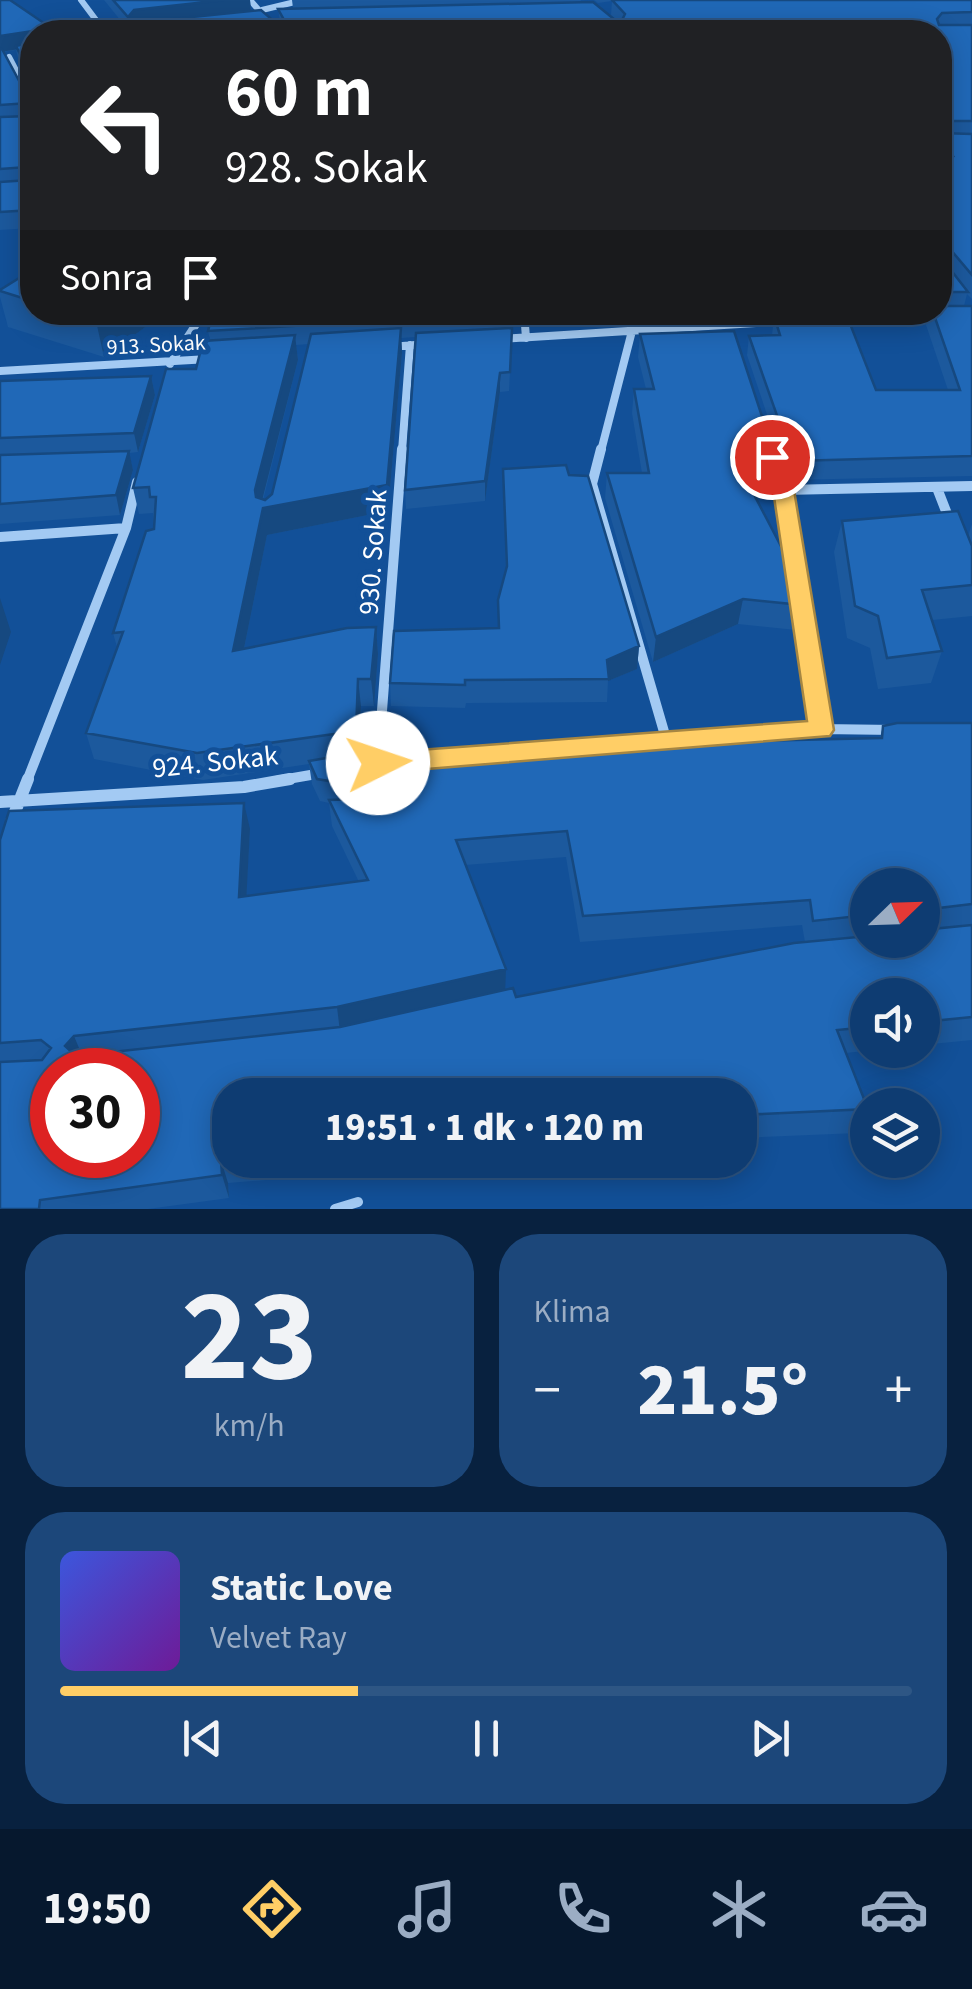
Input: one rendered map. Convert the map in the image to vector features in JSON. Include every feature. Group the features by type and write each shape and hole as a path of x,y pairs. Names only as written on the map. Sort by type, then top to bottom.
{"street":[{"path":"80,0 96,20"},
{"path":"250,0 270,20"},
{"path":"262,10 303,0"},
{"path":"250,18 286,16"},
{"path":"0,59 20,54"},
{"path":"9,56 20,78"},
{"path":"166,378 172,360 195,325"},
{"path":"525,325 526,338"},
{"path":"488,340 730,325 736,343"},
{"path":"632,331 592,484 667,742"},
{"path":"376,348 449,342"},
{"name":"930. Sokak","path":"378,763 410,345"},
{"name":"913. Sokak","path":"0,372 230,358"},
{"path":"765,435 783,490 821,730"},
{"path":"8,833 16,800 126,528 141,461"},
{"path":"783,490 972,486"},
{"path":"937,488 958,543"},
{"path":"0,537 126,528"},
{"path":"610,746 821,730 915,730"},
{"path":"359,766 397,762"},
{"name":"924. Sokak","path":"0,802 244,787 340,770"}],"lane":[{"path":"335,1209 358,1202"}],"building":[{"path":"0,0 10,0 39,20 20,20 20,33 0,36"},
{"path":"113,0 224,0 134,10 128,17"},
{"path":"612,0 972,0 972,12 942,13 937,20 622,20 625,14"},
{"path":"593,2 615,20 281,20 278,9"},
{"path":"261,10 272,20 163,20"},
{"path":"952,25 972,25 972,121 952,121"},
{"path":"2,49 20,83 20,104 0,105"},
{"path":"20,116 20,168 0,169 0,117"},
{"path":"952,133 972,134 972,275 952,251"},
{"path":"20,181 20,211 0,212 0,182"},
{"path":"952,271 968,292 952,292"},
{"path":"20,278 20,297 0,290"},
{"path":"952,306 972,306 972,456 793,461 749,336 780,335 777,325 851,325 876,390 960,390 938,325 952,325"},
{"path":"210,325 310,325 208,331"},
{"path":"401,328 387,485 263,508 233,651 347,628 376,627 371,679 358,679 356,731 197,753 86,733 123,632 113,633 146,531 154,529 156,497 150,497 149,487 133,488 166,369 196,369 203,341 295,335 255,490 256,497 265,500 272,494 311,334"},
{"path":"512,328 510,372 500,373 485,481 405,490 416,333"},
{"path":"734,331 775,456 737,462 797,577 802,605 743,599 656,637 607,473 649,473 634,389 654,389 640,334"},
{"path":"151,376 134,433 0,438 0,381"},
{"path":"129,451 116,495 0,504 0,455"},
{"path":"566,465 569,475 588,476 639,646 607,660 609,679 465,680 465,685 390,683 394,631 499,628 498,600 507,566 503,469"},
{"path":"958,511 972,546 972,585 922,590 942,651 887,658 878,616 855,606 842,521"},
{"path":"897,723 972,723 972,904 940,908 940,868 850,868 850,917 813,921 810,900 583,916 567,831 456,840 506,969 337,1007 74,1036 67,1048 51,1048 41,1040 0,1043 0,840 9,811 244,803 239,897 368,880 329,800 358,799 361,762 608,744 882,738 883,726"},
{"path":"355,753 354,785 317,779 309,761"},
{"path":"972,925 972,1017 940,1020 940,978 850,978 850,1029 837,1030 860,1088 850,1088 850,1110 757,1114 757,1078 212,1078 212,1176 40,1200 39,1209 0,1209 0,1062 30,1061 30,1178 160,1178 160,1048 149,1048 340,1027 513,988 516,997 794,943 850,938 850,958 940,958 940,928"}],"route":[{"path":"378,763 821,730 783,490 772,457"}]}
